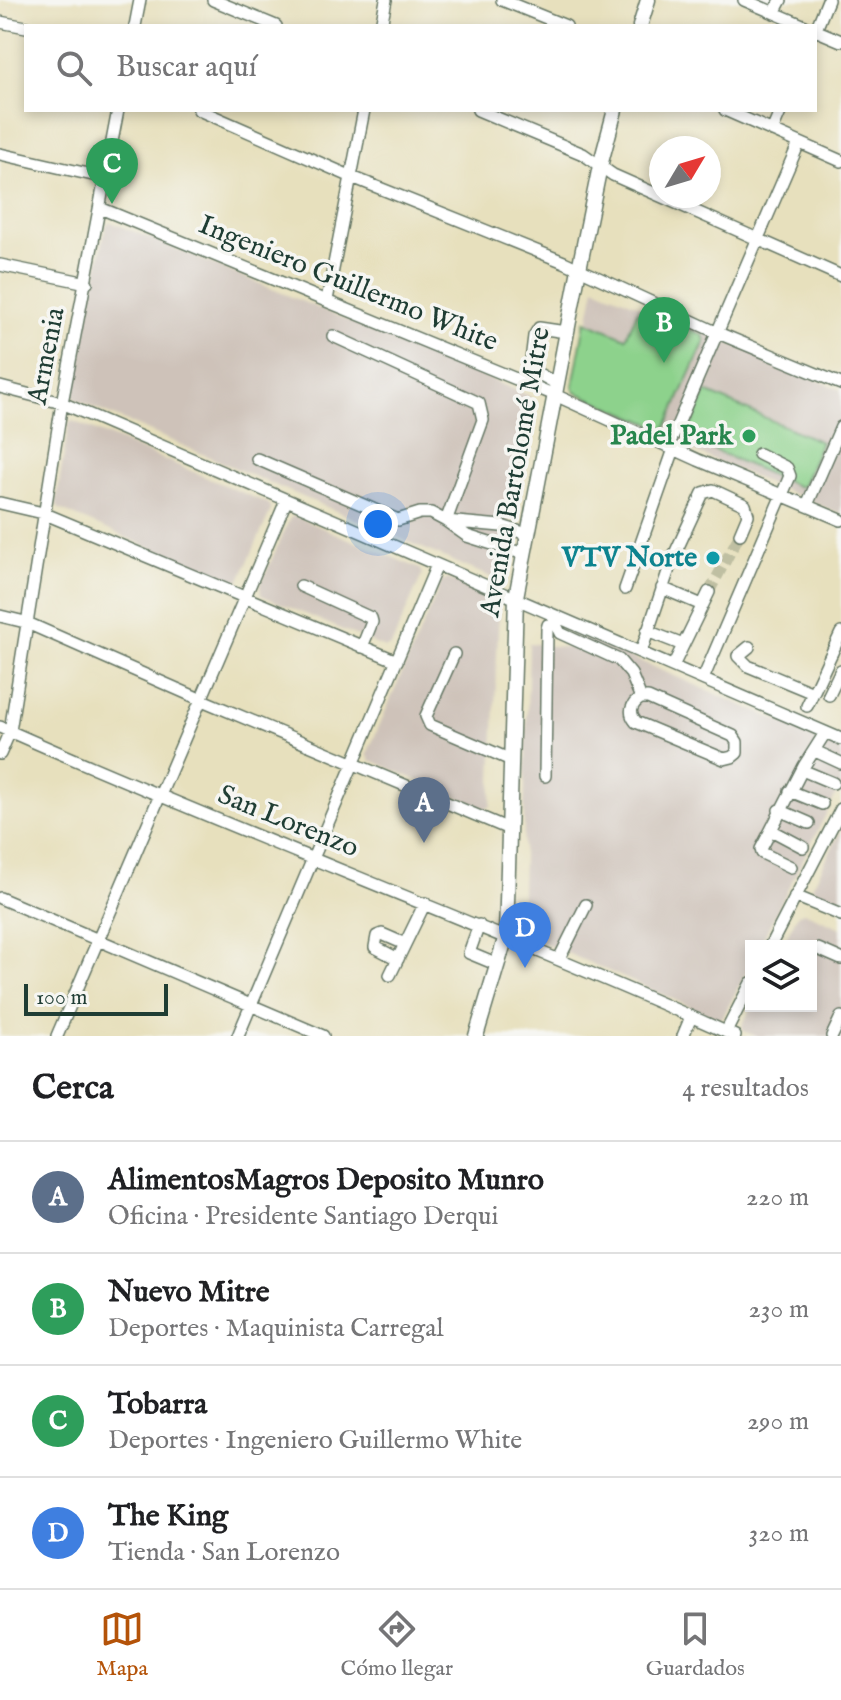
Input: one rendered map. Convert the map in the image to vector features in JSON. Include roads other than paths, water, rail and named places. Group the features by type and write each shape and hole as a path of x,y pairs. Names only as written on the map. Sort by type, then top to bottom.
{"main road":[{"path":"641,24 648,0"},
{"name":"Avenida Bartolomé Mitre","path":"476,1036 506,936 516,597 566,332 600,166 614,112"}],"street":[{"path":"135,24 140,0"},
{"path":"213,0 271,24"},
{"path":"381,24 386,0"},
{"path":"502,0 561,24"},
{"path":"744,0 800,24"},
{"path":"774,13 781,0"},
{"path":"817,26 828,0"},
{"path":"0,22 24,27"},
{"path":"817,32 841,41"},
{"name":"Armenia","path":"0,754 118,112"},
{"path":"204,112 352,177 579,269 718,333 841,384"},
{"path":"327,300 364,112"},
{"path":"483,112 583,154 613,175 841,276"},
{"path":"729,112 841,161"},
{"path":"772,131 780,112"},
{"path":"625,589 671,448 799,143"},
{"path":"0,154 106,178"},
{"name":"Ingeniero Guillermo White","path":"100,208 556,390 671,448 841,520"},
{"path":"0,265 87,283"},
{"path":"556,390 530,369 534,336 539,328 544,327 566,332"},
{"path":"333,336 479,403 483,420 446,521"},
{"path":"0,387 62,403 516,597 554,619 641,652 841,739"},
{"path":"807,505 841,427"},
{"path":"703,679 783,495 789,472 787,468 759,454"},
{"path":"257,459 398,520 431,513 467,536 524,554"},
{"path":"641,652 672,560 703,493 713,490 745,505 748,515 740,534"},
{"path":"57,1036 101,940 286,501"},
{"path":"0,503 43,513 397,661"},
{"path":"446,521 501,526 527,534"},
{"path":"238,1036 437,565"},
{"path":"301,586 371,618 362,647"},
{"path":"662,588 702,605"},
{"path":"673,666 709,592"},
{"path":"0,616 25,622 509,829"},
{"path":"554,619 560,633 619,660 631,674 641,698"},
{"path":"545,776 547,629 554,619"},
{"path":"647,631 683,645"},
{"path":"807,706 841,633"},
{"path":"749,647 738,656 748,666 813,693"},
{"path":"454,654 426,716 430,725 511,760"},
{"path":"829,695 841,670"},
{"path":"641,698 648,698 733,736 737,742 737,753 724,759 636,722 631,713 632,707 641,698"},
{"name":"San Lorenzo","path":"5,729 161,798 506,936 730,1034"},
{"path":"791,867 762,853 761,849 779,810 825,733"},
{"path":"815,751 841,763"},
{"path":"802,770 833,783"},
{"path":"790,791 822,804"},
{"path":"773,940 841,809"},
{"path":"779,810 809,823"},
{"path":"771,830 803,847"},
{"path":"795,896 841,915"},
{"path":"0,898 323,1036"},
{"path":"390,975 425,903"},
{"path":"559,959 586,905"},
{"path":"479,925 469,953 498,965"},
{"path":"398,959 376,949 377,936 382,934 405,944"},
{"path":"818,949 841,959"},
{"path":"730,1034 745,998"},
{"path":"683,1036 691,1017"},
{"path":"832,1036 841,1017"}],"tunnel":[{"path":"709,592 740,534"}],"place":[{"name":"Tobarra","path":"112,204"},
{"name":"Nuevo Mitre","path":"664,363"},
{"name":"Padel Park","path":"749,436"},
{"name":"VTV Norte","path":"713,558"},
{"name":"AlimentosMagros Deposito Munro","path":"424,843"},
{"name":"The King","path":"525,968"}]}
